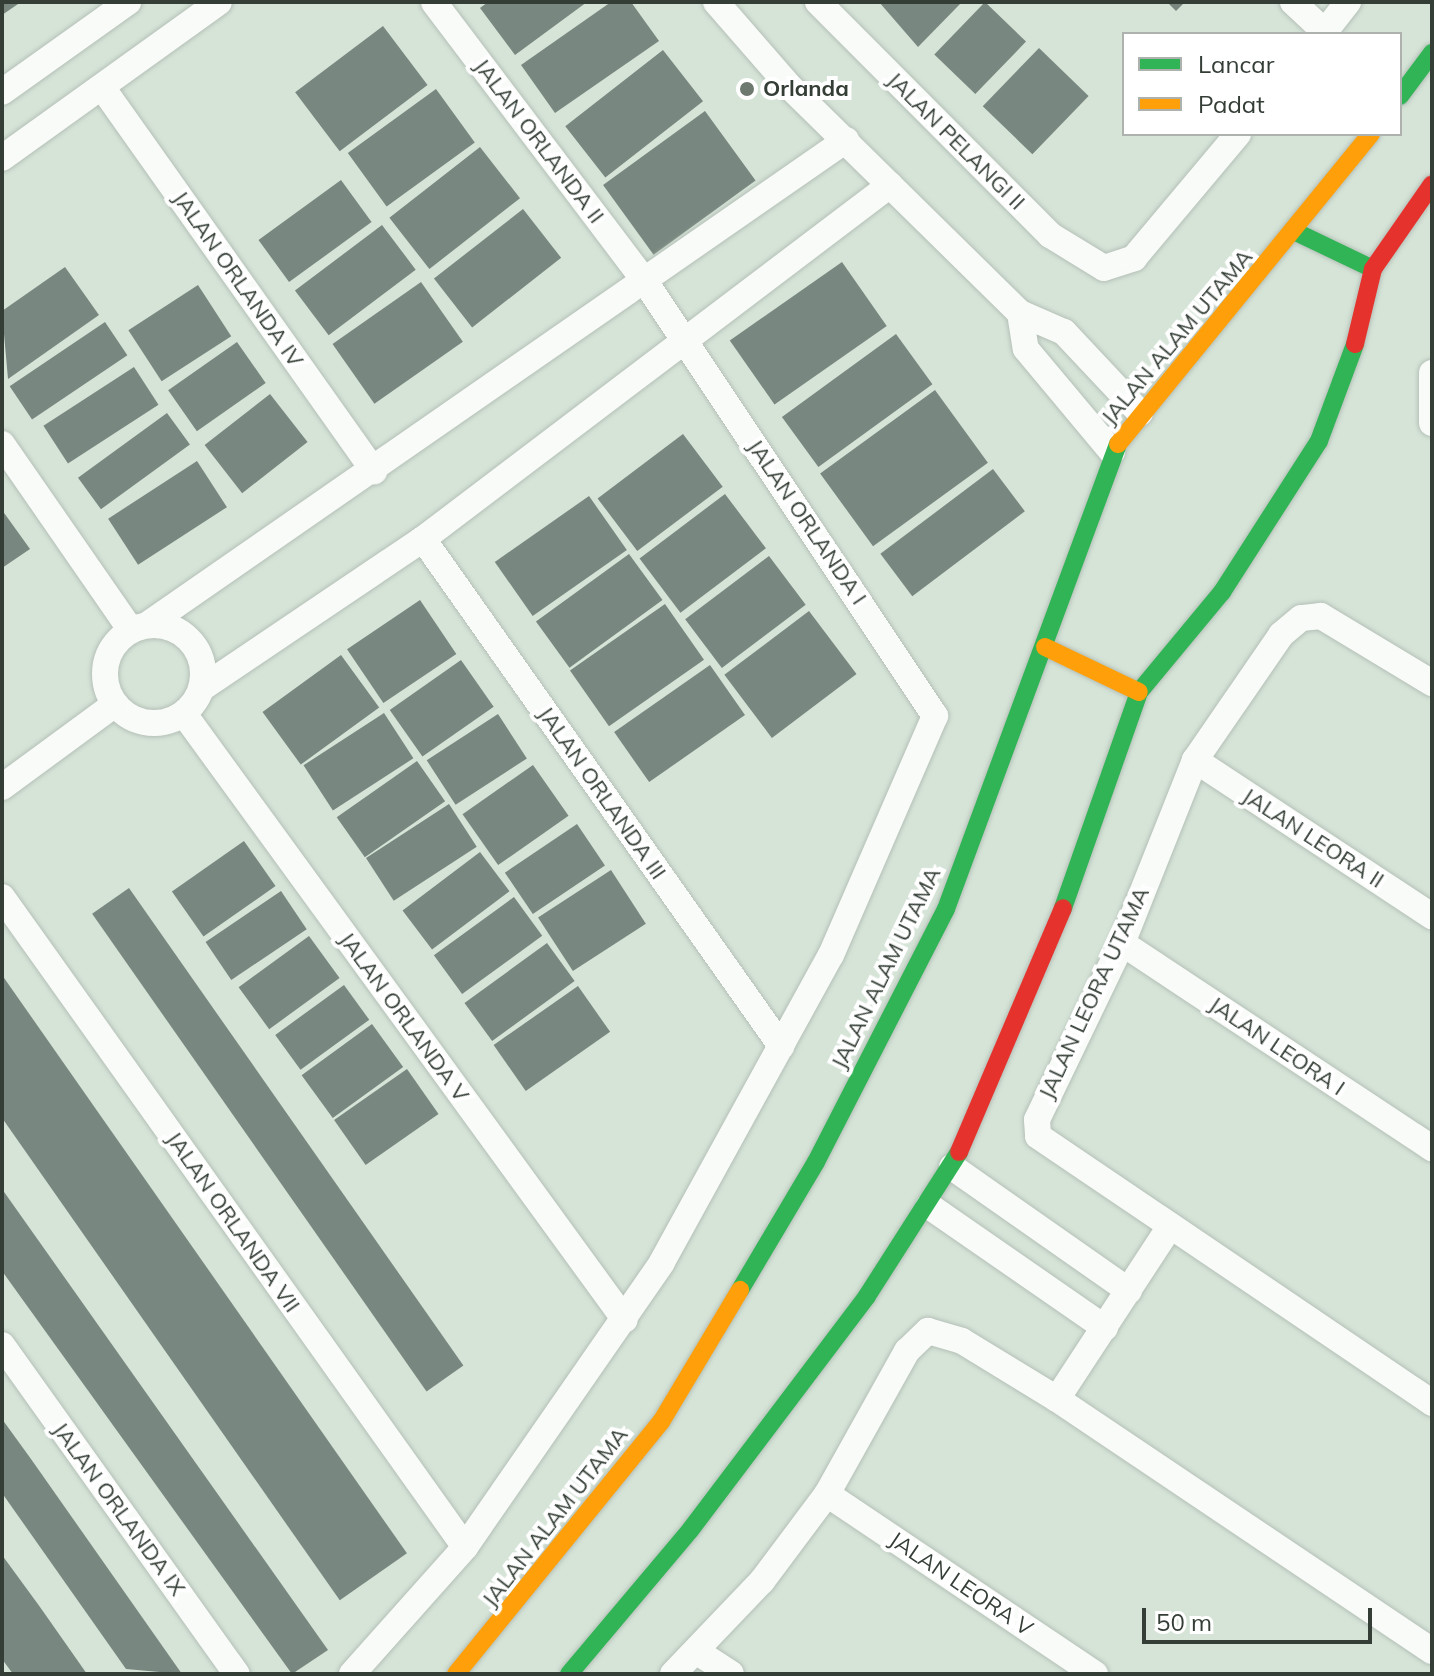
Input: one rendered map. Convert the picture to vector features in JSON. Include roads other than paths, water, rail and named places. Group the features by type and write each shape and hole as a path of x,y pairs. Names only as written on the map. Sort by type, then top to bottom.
{"main road":[{"path":"1402,93 1432,53"},
{"name":"JALAN ALAM UTAMA","path":"456,1674 661,1422 816,1162 946,909 1045,647 1112,452 1140,413 1298,233 1370,136"},
{"path":"569,1674 691,1529 929,1206 952,1167 1002,1064 1081,862 1139,692 1222,592 1319,441 1350,368 1373,269 1432,184"},
{"path":"1298,233 1373,269"},
{"path":"1045,647 1139,692"}],"street":[{"path":"2,158 219,2"},
{"name":"JALAN ORLANDA II","path":"434,2 644,280 682,337"},
{"path":"716,2 846,140 1020,313 1064,332 1140,413"},
{"name":"JALAN PELANGI II","path":"818,2 1050,235 1104,268 1134,258 1236,136"},
{"path":"1293,2 1323,32"},
{"path":"1325,32 1348,2"},
{"path":"2,92 122,4"},
{"name":"JALAN ORLANDA IV","path":"102,87 374,471"},
{"path":"846,140 374,471 113,648 104,672 115,704 156,724 184,714 202,688 423,539 682,337 890,185"},
{"path":"1020,313 1026,349 1112,452"},
{"name":"JALAN ORLANDA I","path":"682,337 932,706 932,735 831,955 781,1046"},
{"path":"1432,373 1432,423"},
{"path":"2,444 139,628 180,632 193,644 202,688"},
{"name":"JALAN ORLANDA III","path":"423,539 781,1046"},
{"name":"JALAN LEORA UTAMA","path":"1432,683 1340,623 1301,618 1281,635 1195,760 1122,943 1043,1100 1038,1136 1432,1403"},
{"path":"2,787 115,704"},
{"name":"JALAN ORLANDA V","path":"184,714 625,1320"},
{"name":"JALAN LEORA II","path":"1195,760 1432,916"},
{"name":"JALAN ORLANDA VII","path":"2,897 465,1547"},
{"name":"JALAN LEORA I","path":"1122,943 1432,1148"},
{"path":"352,1674 465,1547 625,1320 781,1046"},
{"path":"952,1167 1129,1291"},
{"path":"929,1206 1105,1328"},
{"path":"1057,1399 1170,1226"},
{"path":"673,1674 699,1653 827,1494 907,1351 928,1331 962,1341 1057,1399 1432,1651"},
{"name":"JALAN ORLANDA IX","path":"2,1345 237,1674"},
{"name":"JALAN LEORA V","path":"827,1494 1095,1674"},
{"path":"699,1653 731,1674"}],"place":[{"name":"Orlanda","path":"747,89"}]}
